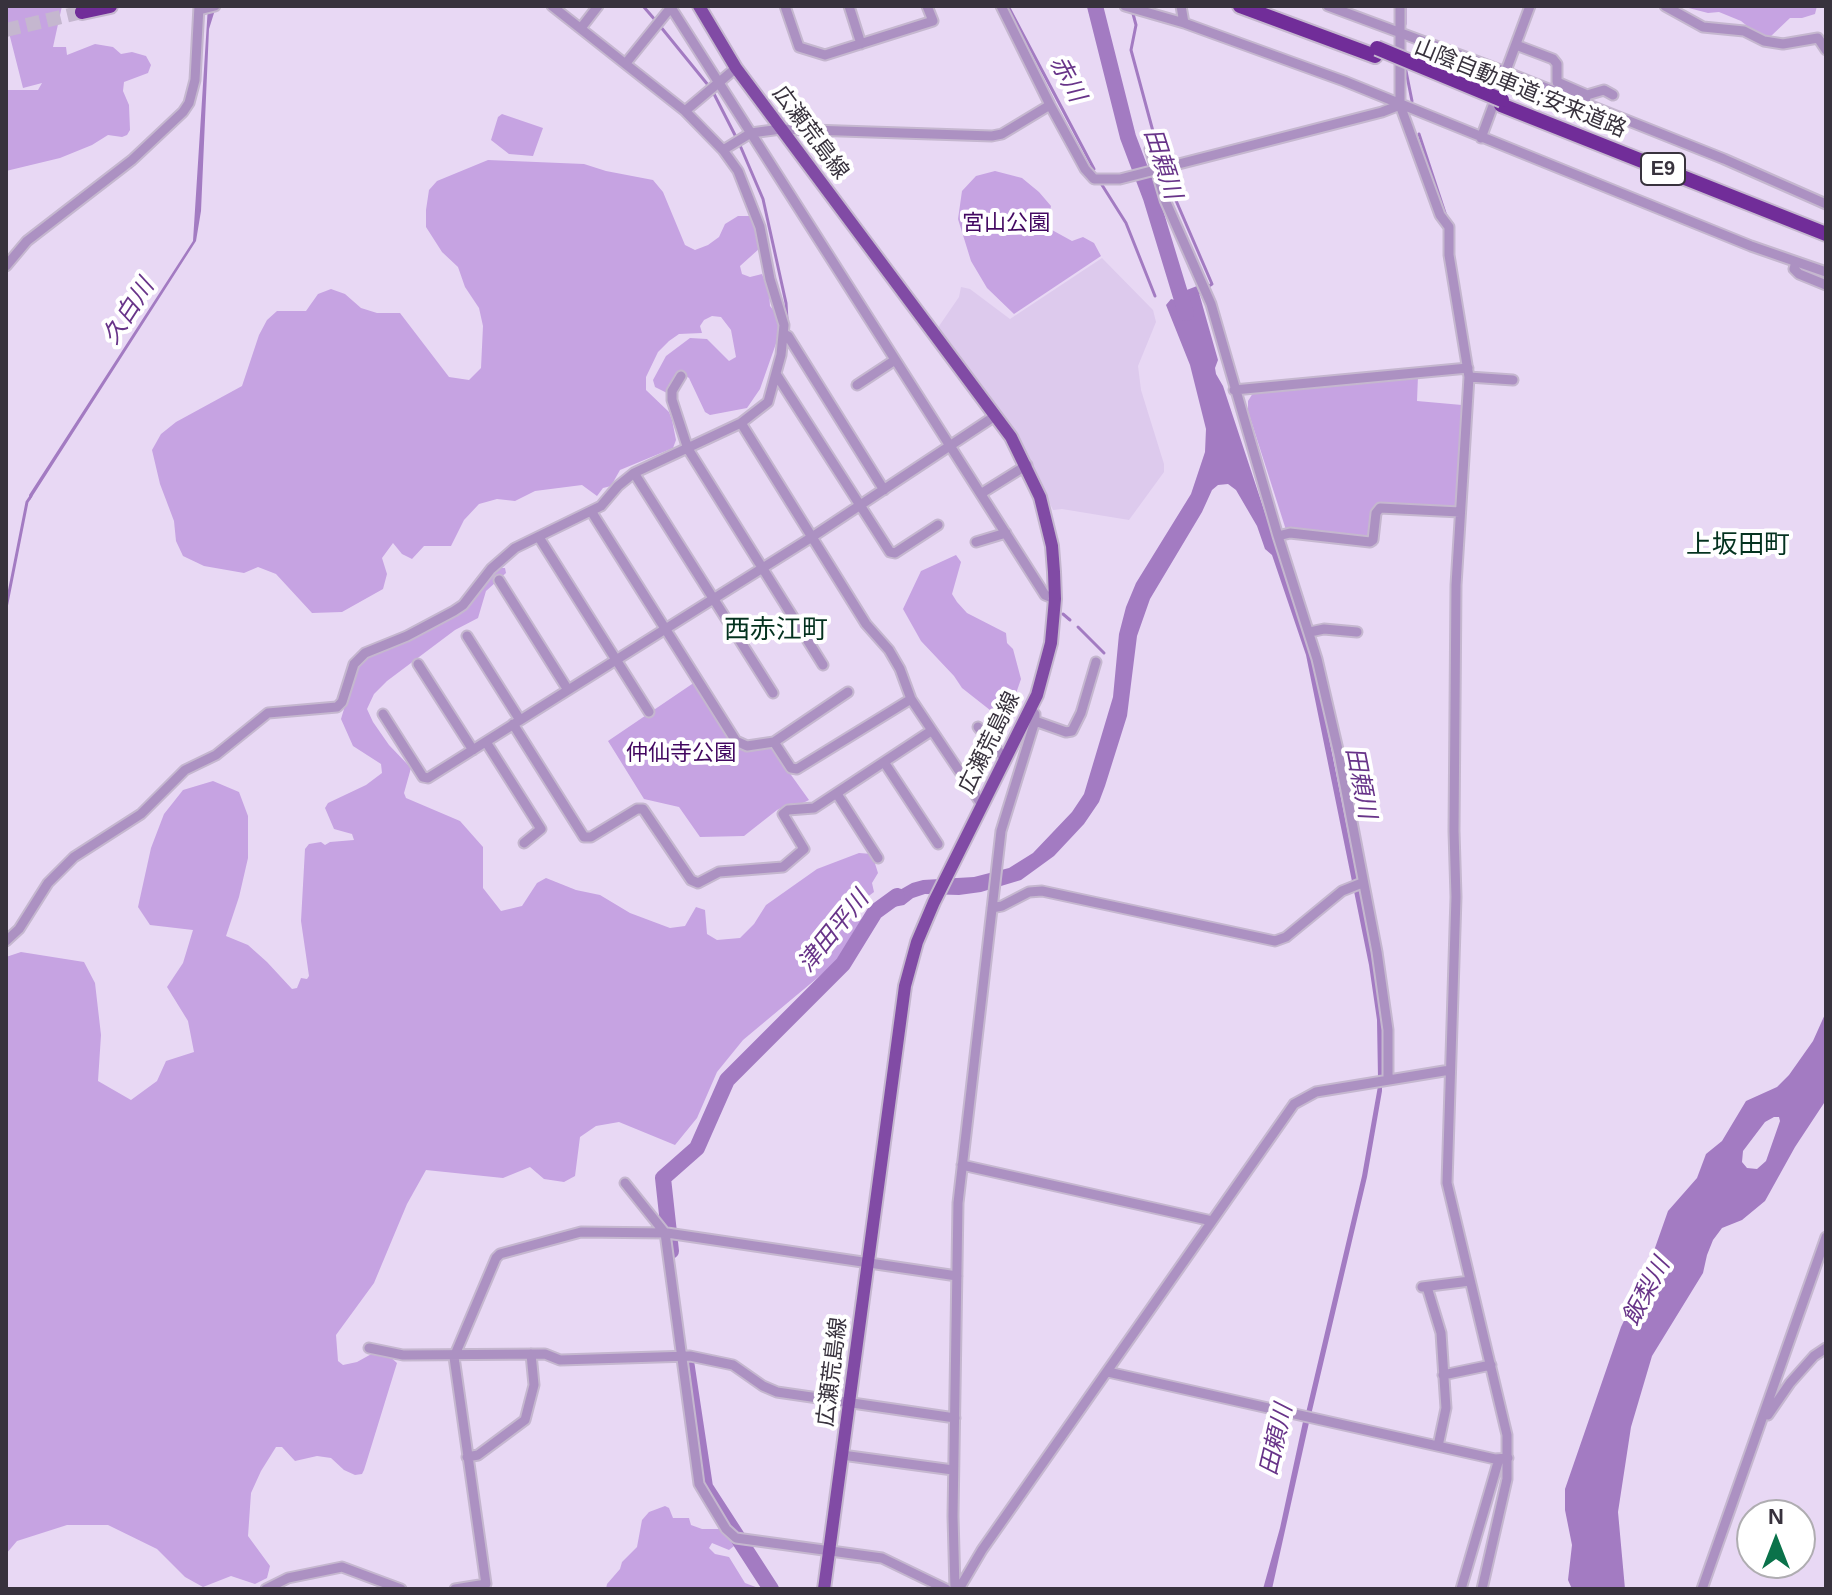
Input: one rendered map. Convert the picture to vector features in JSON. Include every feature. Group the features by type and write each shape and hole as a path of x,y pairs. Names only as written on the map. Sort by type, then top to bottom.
{"highway":[{"path":"83,8 110,6"},
{"name":"山陰自動車道;安来道路","path":"1240,6 1376,52"},
{"name":"山陰自動車道;安来道路","path":"1259,6 1826,231"}],"main road":[{"name":"広瀬荒島線","path":"699,6 736,68 995,416 1027,465 1040,497 1052,546 1055,599 1048,660 1033,716 1005,759 947,873 917,942 905,986 824,1589"}],"street":[{"path":"6,266 27,241 132,160 183,112 189,103 195,80 199,8 215,6"},
{"path":"6,941 19,929 48,883 74,857 130,823 185,770 216,755 268,713 337,707 342,702 354,664 365,653 407,636 454,611 463,605 491,569 515,548 591,511 606,502 618,486 634,473 741,423 768,402 784,334 782,314 770,279 753,203 738,171 723,150 685,111 552,6"},
{"path":"581,28 598,6"},
{"path":"626,63 671,6 949,447 982,493 1045,595 1055,599"},
{"path":"785,6 799,47 825,55 933,21 927,6"},
{"path":"849,6 861,44"},
{"path":"1001,6 1050,105 1090,176 1099,180 1120,179 1400,105"},
{"path":"1125,6 1184,23 1344,81 1481,138 1826,272"},
{"path":"1181,6 1184,23"},
{"path":"1328,6 1585,99 1823,199"},
{"path":"1400,6 1400,105 1440,215 1449,227 1449,255 1469,372 1456,585 1456,897 1448,1189 1504,1418 1506,1487 1482,1589"},
{"path":"1481,138 1530,6"},
{"path":"1665,6 1703,27 1744,31 1764,41 1783,44 1818,38 1826,50"},
{"path":"1516,45 1553,59 1557,64 1557,82 1585,99"},
{"path":"685,111 736,68"},
{"path":"1585,99 1604,90 1613,95"},
{"path":"723,150 751,133 781,129 992,136 1002,134 1050,105"},
{"path":"1150,149 1165,200 1211,304 1278,536 1310,632 1339,754 1358,885 1384,994 1388,1030 1387,1081"},
{"path":"1796,262 1794,269 1799,274 1826,285"},
{"path":"784,334 884,490"},
{"path":"857,385 895,360"},
{"path":"1234,390 1469,372 1513,380"},
{"path":"776,374 890,552 895,553 938,525"},
{"path":"681,376 672,391 672,400 688,449 823,665"},
{"path":"383,714 424,778 812,537 995,416"},
{"path":"741,423 866,624 889,650 911,699 982,805"},
{"path":"982,493 1027,465"},
{"path":"634,473 773,693"},
{"path":"1278,536 1290,533 1370,542 1373,540 1376,513 1380,508 1460,512"},
{"path":"591,511 736,741 747,746 774,742 848,692"},
{"path":"976,542 1006,533"},
{"path":"540,539 649,712"},
{"path":"499,580 568,690"},
{"path":"1310,632 1324,629 1357,632"},
{"path":"467,636 584,837 589,838 637,809 643,809 696,883 719,872 783,867 804,849 783,814 788,810 814,808 931,731"},
{"path":"957,1589 953,1470 958,1203 1002,824 1033,716 1066,732 1072,731 1081,713 1096,662"},
{"path":"418,664 473,750"},
{"path":"774,742 791,768 797,769 911,699"},
{"path":"978,727 1005,759"},
{"path":"486,742 541,829 524,843"},
{"path":"884,762 938,844"},
{"path":"837,794 878,858"},
{"path":"992,908 1029,892 1042,891 1275,941 1286,937 1342,891 1358,885"},
{"path":"957,1589 1294,1104 1316,1092 1450,1070"},
{"path":"962,1165 1212,1221"},
{"path":"625,1183 669,1233 701,1489 726,1529 739,1538 882,1558 946,1589"},
{"path":"455,1589 486,1584 454,1357 500,1254 581,1232 669,1233 957,1276"},
{"path":"1702,1589 1826,1237"},
{"path":"1438,1446 1446,1408 1440,1328 1425,1287 1470,1281"},
{"path":"369,1348 403,1355 454,1357 545,1354 560,1360 685,1356 733,1365 777,1392 955,1418"},
{"path":"1759,1428 1790,1383 1814,1356 1826,1348"},
{"path":"467,1457 478,1455 525,1420 534,1385 531,1354"},
{"path":"1443,1375 1491,1365"},
{"path":"1108,1372 1504,1458"},
{"path":"842,1455 953,1470"},
{"path":"1461,1589 1504,1458"},
{"path":"266,1589 288,1578 342,1567 401,1589"}],"shaded area":[{"path":"1102,258 1153,310 1156,322 1138,366 1141,390 1164,472 1129,520 1053,510 1017,438 937,329 959,297 961,287 970,289 1010,319"}],"green space":[{"path":"6,6 62,6 53,47 66,47 67,55 95,44 113,47 121,54 132,52 146,56 151,65 148,73 124,82 123,91 129,105 130,130 127,135 108,135 60,158 6,171 6,90 38,90 42,83 23,88 6,21"},
{"path":"1681,6 1817,6 1815,14 1790,18 1770,37 1757,34 1741,21 1719,12 1708,13"},
{"path":"502,114 543,128 533,156 509,154 491,140 498,117"},
{"path":"488,160 584,164 653,180 663,192 685,245 695,250 719,237 725,224 738,216 751,216 758,229 760,248 740,266 742,274 750,277 762,274 769,292 770,306 779,317 779,335 760,389 747,408 710,415 705,412 689,378 680,372 667,393 655,387 653,380 666,356 690,338 707,339 729,361 736,357 731,330 721,317 712,316 700,326 702,333 679,334 669,341 658,352 646,377 646,390 669,412 676,440 673,448 620,470 611,486 603,488 597,496 582,485 535,491 515,501 497,499 479,504 464,520 451,546 424,546 412,559 402,554 393,543 382,558 387,574 383,589 342,612 312,613 276,574 258,567 244,573 204,566 183,556 176,541 174,521 160,484 152,450 161,434 176,422 242,386 259,335 267,320 277,311 306,311 318,294 331,289 345,294 361,308 377,313 400,313 449,377 469,380 481,368 483,326 479,308 465,287 458,267 442,252 426,227 426,210 429,190 437,181"},
{"name":"宮山公園","path":"995,171 1022,178 1051,206 1049,217 1052,230 1072,241 1083,237 1094,243 1101,256 1014,314 987,288 971,261 958,219 962,191 976,176"},
{"path":"1418,376 1417,401 1462,405 1455,509 1378,505 1374,510 1372,537 1367,540 1286,530 1248,411 1248,401 1253,393"},
{"path":"956,555 961,562 952,594 967,613 1006,633 1007,643 1013,649 1021,679 1005,716 995,714 962,688 921,641 903,609 921,571"},
{"path":"500,568 505,568 506,573 486,591 478,618 455,630 387,681 374,694 367,709 389,745 411,768 404,793 406,798 460,821 483,847 483,888 501,911 522,906 537,883 546,878 576,890 600,895 630,913 670,928 685,926 696,907 705,910 707,934 717,940 740,938 766,905 817,869 859,853 872,854 878,873 872,883 874,892 866,898 863,906 852,911 851,917 865,920 834,964 743,1040 717,1072 697,1118 675,1145 619,1122 596,1126 580,1137 575,1176 564,1182 544,1179 530,1167 503,1178 426,1170 407,1204 374,1283 336,1335 338,1361 343,1365 357,1362 375,1352 388,1355 397,1363 364,1470 362,1474 355,1475 331,1458 317,1456 295,1461 282,1447 276,1447 251,1493 248,1536 270,1566 267,1578 255,1584 231,1576 203,1587 185,1577 157,1549 108,1525 67,1525 17,1541 6,1554 6,957 21,952 84,962 95,983 101,1035 98,1081 131,1100 157,1081 166,1061 194,1052 188,1021 167,987 183,963 193,930 150,925 138,907 151,848 164,814 183,790 213,781 239,792 248,816 248,858 226,936 248,945 292,989 297,988 301,978 307,979 309,976 301,921 305,849 309,844 321,842 325,845 354,840 352,834 334,829 325,808 328,803 366,785 382,773 381,764 353,746 341,719 357,666 366,658 454,615"},
{"name":"仲仙寺公園","path":"695,682 734,742 771,747 809,800 777,810 744,836 700,837 679,807 644,799 608,741"},
{"path":"665,1506 673,1518 689,1518 691,1525 702,1529 721,1529 734,1546 729,1550 712,1543 709,1548 715,1554 729,1557 745,1583 761,1589 606,1589 622,1562 637,1547 642,1520 649,1512"}],"water":[{"path":"208,6 214,6 214,13 209,29 201,211 196,241 30,500 29,495 193,241"},
{"path":"1197,286 1218,360 1216,374 1223,386 1313,658 1378,983 1384,1077 1378,1078 1377,1020 1369,965 1306,655 1272,555 1265,549 1257,526 1236,490 1228,484 1218,485 1212,490 1150,599 1137,636 1127,716 1099,802 1084,824 1054,856 1021,880 981,892 925,894 904,905 878,910 884,899 912,883 974,877 1009,868 1033,853 1072,812 1084,794 1113,697 1119,634 1126,607 1136,583 1191,494 1205,452 1206,429 1190,365 1166,305 1171,299 1175,300 1174,295"},
{"name":"飯梨川","path":"1826,1012 1826,1100 1765,1201 1742,1220 1722,1228 1713,1240 1703,1273 1652,1356 1631,1427 1618,1512 1625,1589 1572,1589 1568,1580 1572,1545 1565,1510 1565,1489 1621,1327 1644,1279 1668,1211 1697,1178 1706,1154 1722,1141 1746,1101 1777,1087 1813,1041","holes":["1779,1117 1766,1161 1757,1169 1747,1168 1742,1162 1743,1151 1765,1122"]},
{"path":"1378,1086 1382,1086 1382,1091 1367,1177 1311,1415 1306,1413 1362,1176"},
{"path":"1304,1417 1310,1418 1272,1589 1263,1589 1280,1528"}],"waterway":[{"path":"643,6 656,21"},
{"name":"赤川","path":"1008,6 1094,169"},
{"name":"田頼川","path":"1095,6 1128,137 1151,198 1186,313"},
{"path":"1405,6 1405,24"},
{"path":"1132,10 1136,25 1131,50 1161,161"},
{"path":"660,26 708,85"},
{"path":"1405,66 1412,101"},
{"path":"713,92 737,139"},
{"path":"1419,134 1446,216"},
{"path":"739,143 763,199 787,320"},
{"path":"1165,175 1212,284 1197,294"},
{"name":"赤川","path":"1102,185 1126,223 1155,296"},
{"name":"久白川","path":"6,608 27,502 31,496"},
{"path":"1063,614 1070,620"},
{"path":"1078,627 1104,653"},
{"name":"津田平川","path":"671,1251 663,1178 697,1148 727,1080 843,964 875,912 897,896"},
{"name":"津田平川","path":"686,1361 705,1487 771,1589"}],"tunnel":[{"path":"6,30 82,12"}],"district":[{"name":"上坂田町","path":"1738,546"},
{"name":"西赤江町","path":"776,631"}]}
